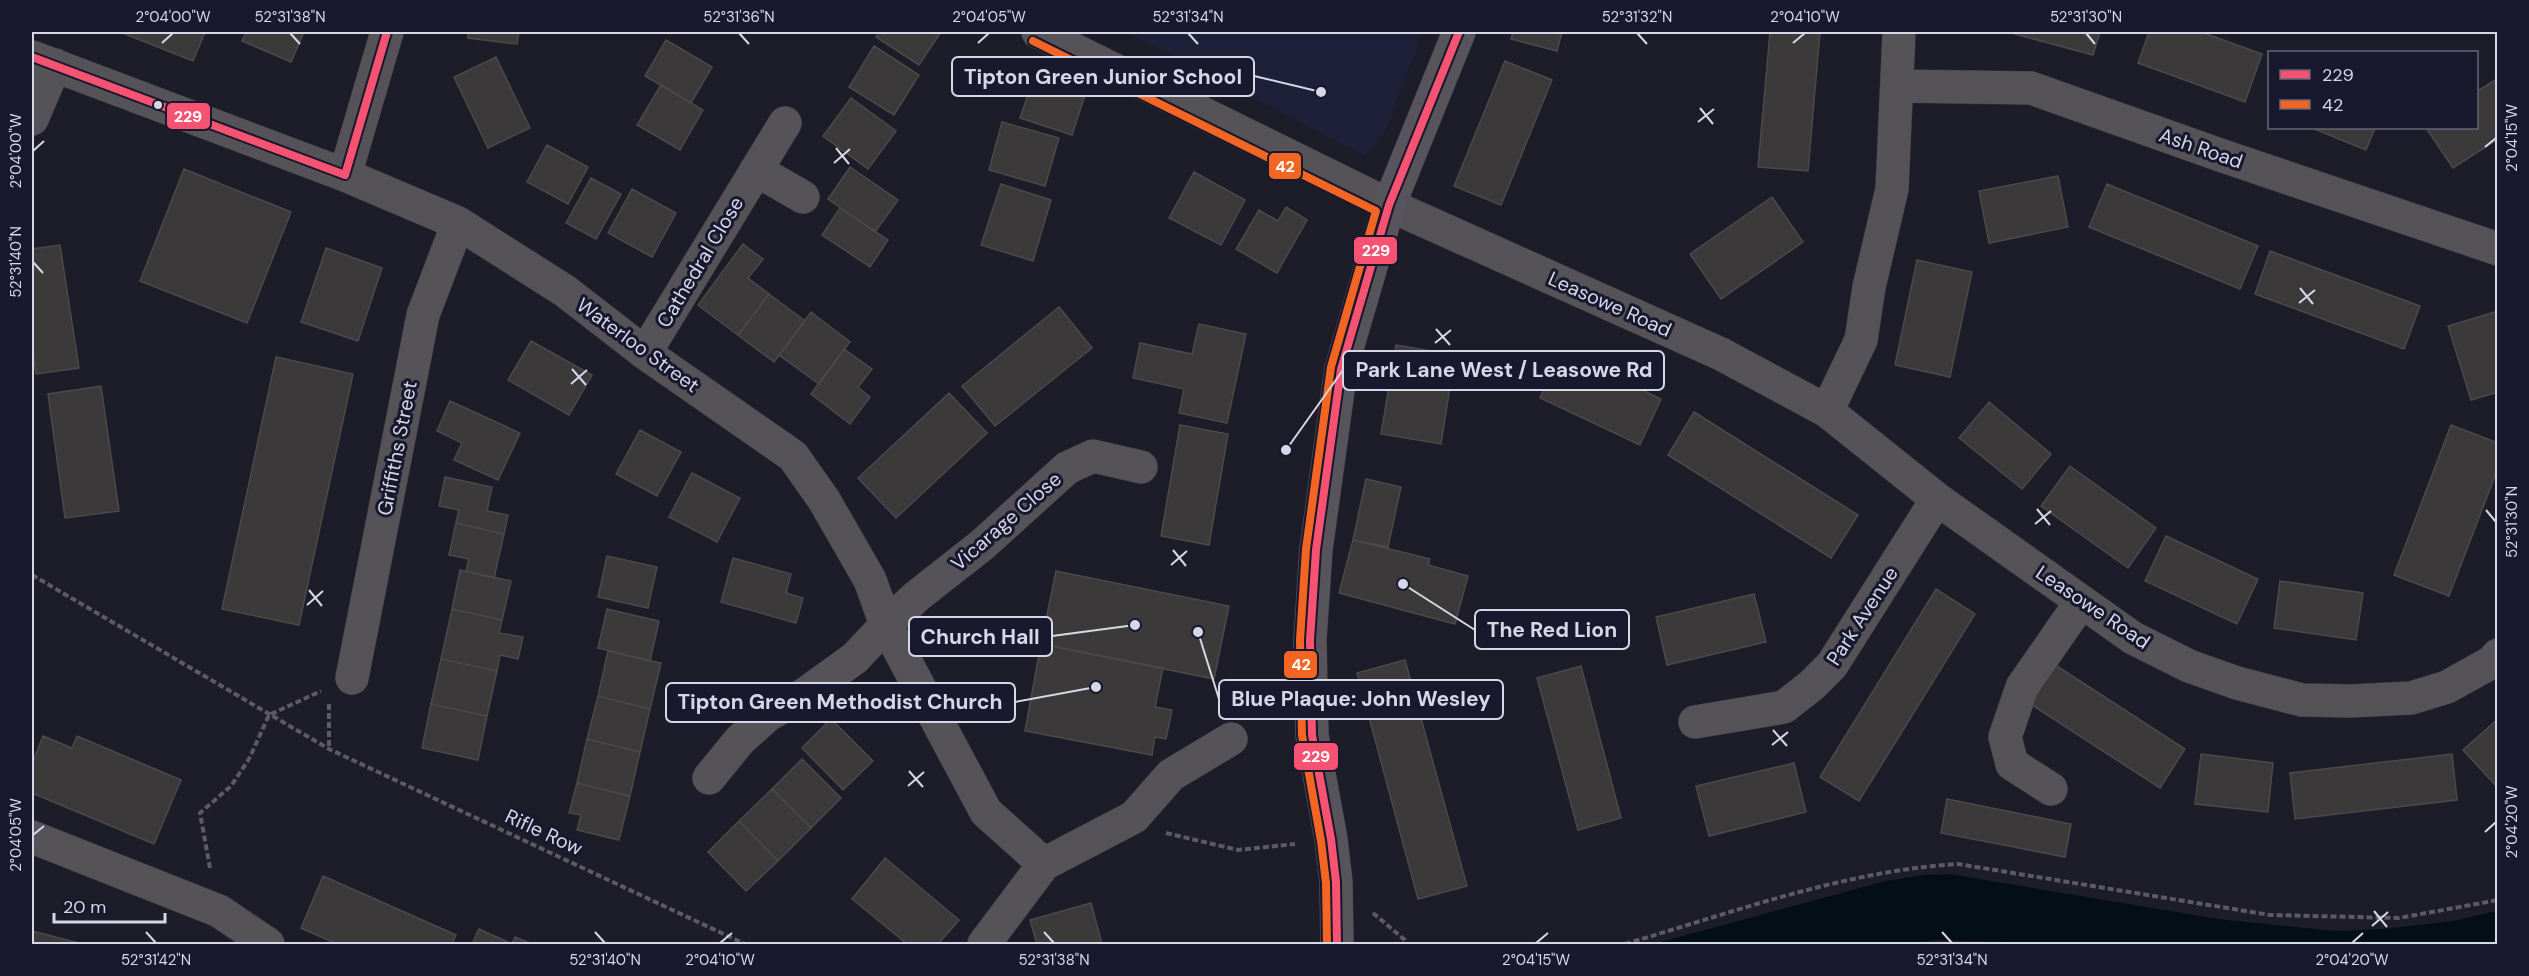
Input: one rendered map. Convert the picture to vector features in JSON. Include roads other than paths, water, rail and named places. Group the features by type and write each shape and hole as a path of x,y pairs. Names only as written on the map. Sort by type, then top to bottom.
{"main road":[{"path":"1337,945 1336,882 1331,839 1312,735 1310,640 1316,550 1341,369 1389,206 1459,32"}],"street":[{"path":"345,175 387,32"},
{"name":"Leasowe Road","path":"1038,32 1389,206 1721,354 1827,411 1937,499 2081,602 2133,638 2189,666 2237,683 2302,700 2411,698 2447,687 2492,662 2498,655"},
{"path":"1827,411 1861,340 1869,287 1892,189 1899,32"},
{"path":"32,119 43,61"},
{"name":"Waterloo Street","path":"43,61 345,175 458,223 565,291 645,352 793,456 824,500 870,580 886,625 986,812 1044,864"},
{"name":"Ash Road","path":"1897,86 2031,88 2498,249"},
{"name":"Cathedral Close","path":"645,352 785,123"},
{"path":"756,171 803,197"},
{"name":"Griffiths Street","path":"340,683 423,315 458,223"},
{"name":"Vicarage Close","path":"709,778 740,740 768,715 805,694 855,658 886,625 982,545 1067,468 1094,456 1141,467"},
{"name":"Park Avenue","path":"1695,722 1784,707 1812,685 1832,665 1937,499"},
{"path":"2051,789 2012,764 2005,737 2022,687 2081,602"},
{"path":"984,945 1044,864 1134,817 1171,776 1232,739"},
{"path":"32,837 219,911 268,945"}],"place":[{"name":"Tipton Green Junior School","path":"1321,92"},
{"name":"Park Lane West / Leasowe Rd","path":"1286,450"},
{"name":"The Red Lion","path":"1403,584"},
{"name":"Church Hall","path":"1135,625"},
{"name":"Blue Plaque: John Wesley","path":"1198,632"},
{"name":"Tipton Green Methodist Church","path":"1096,687"}]}
